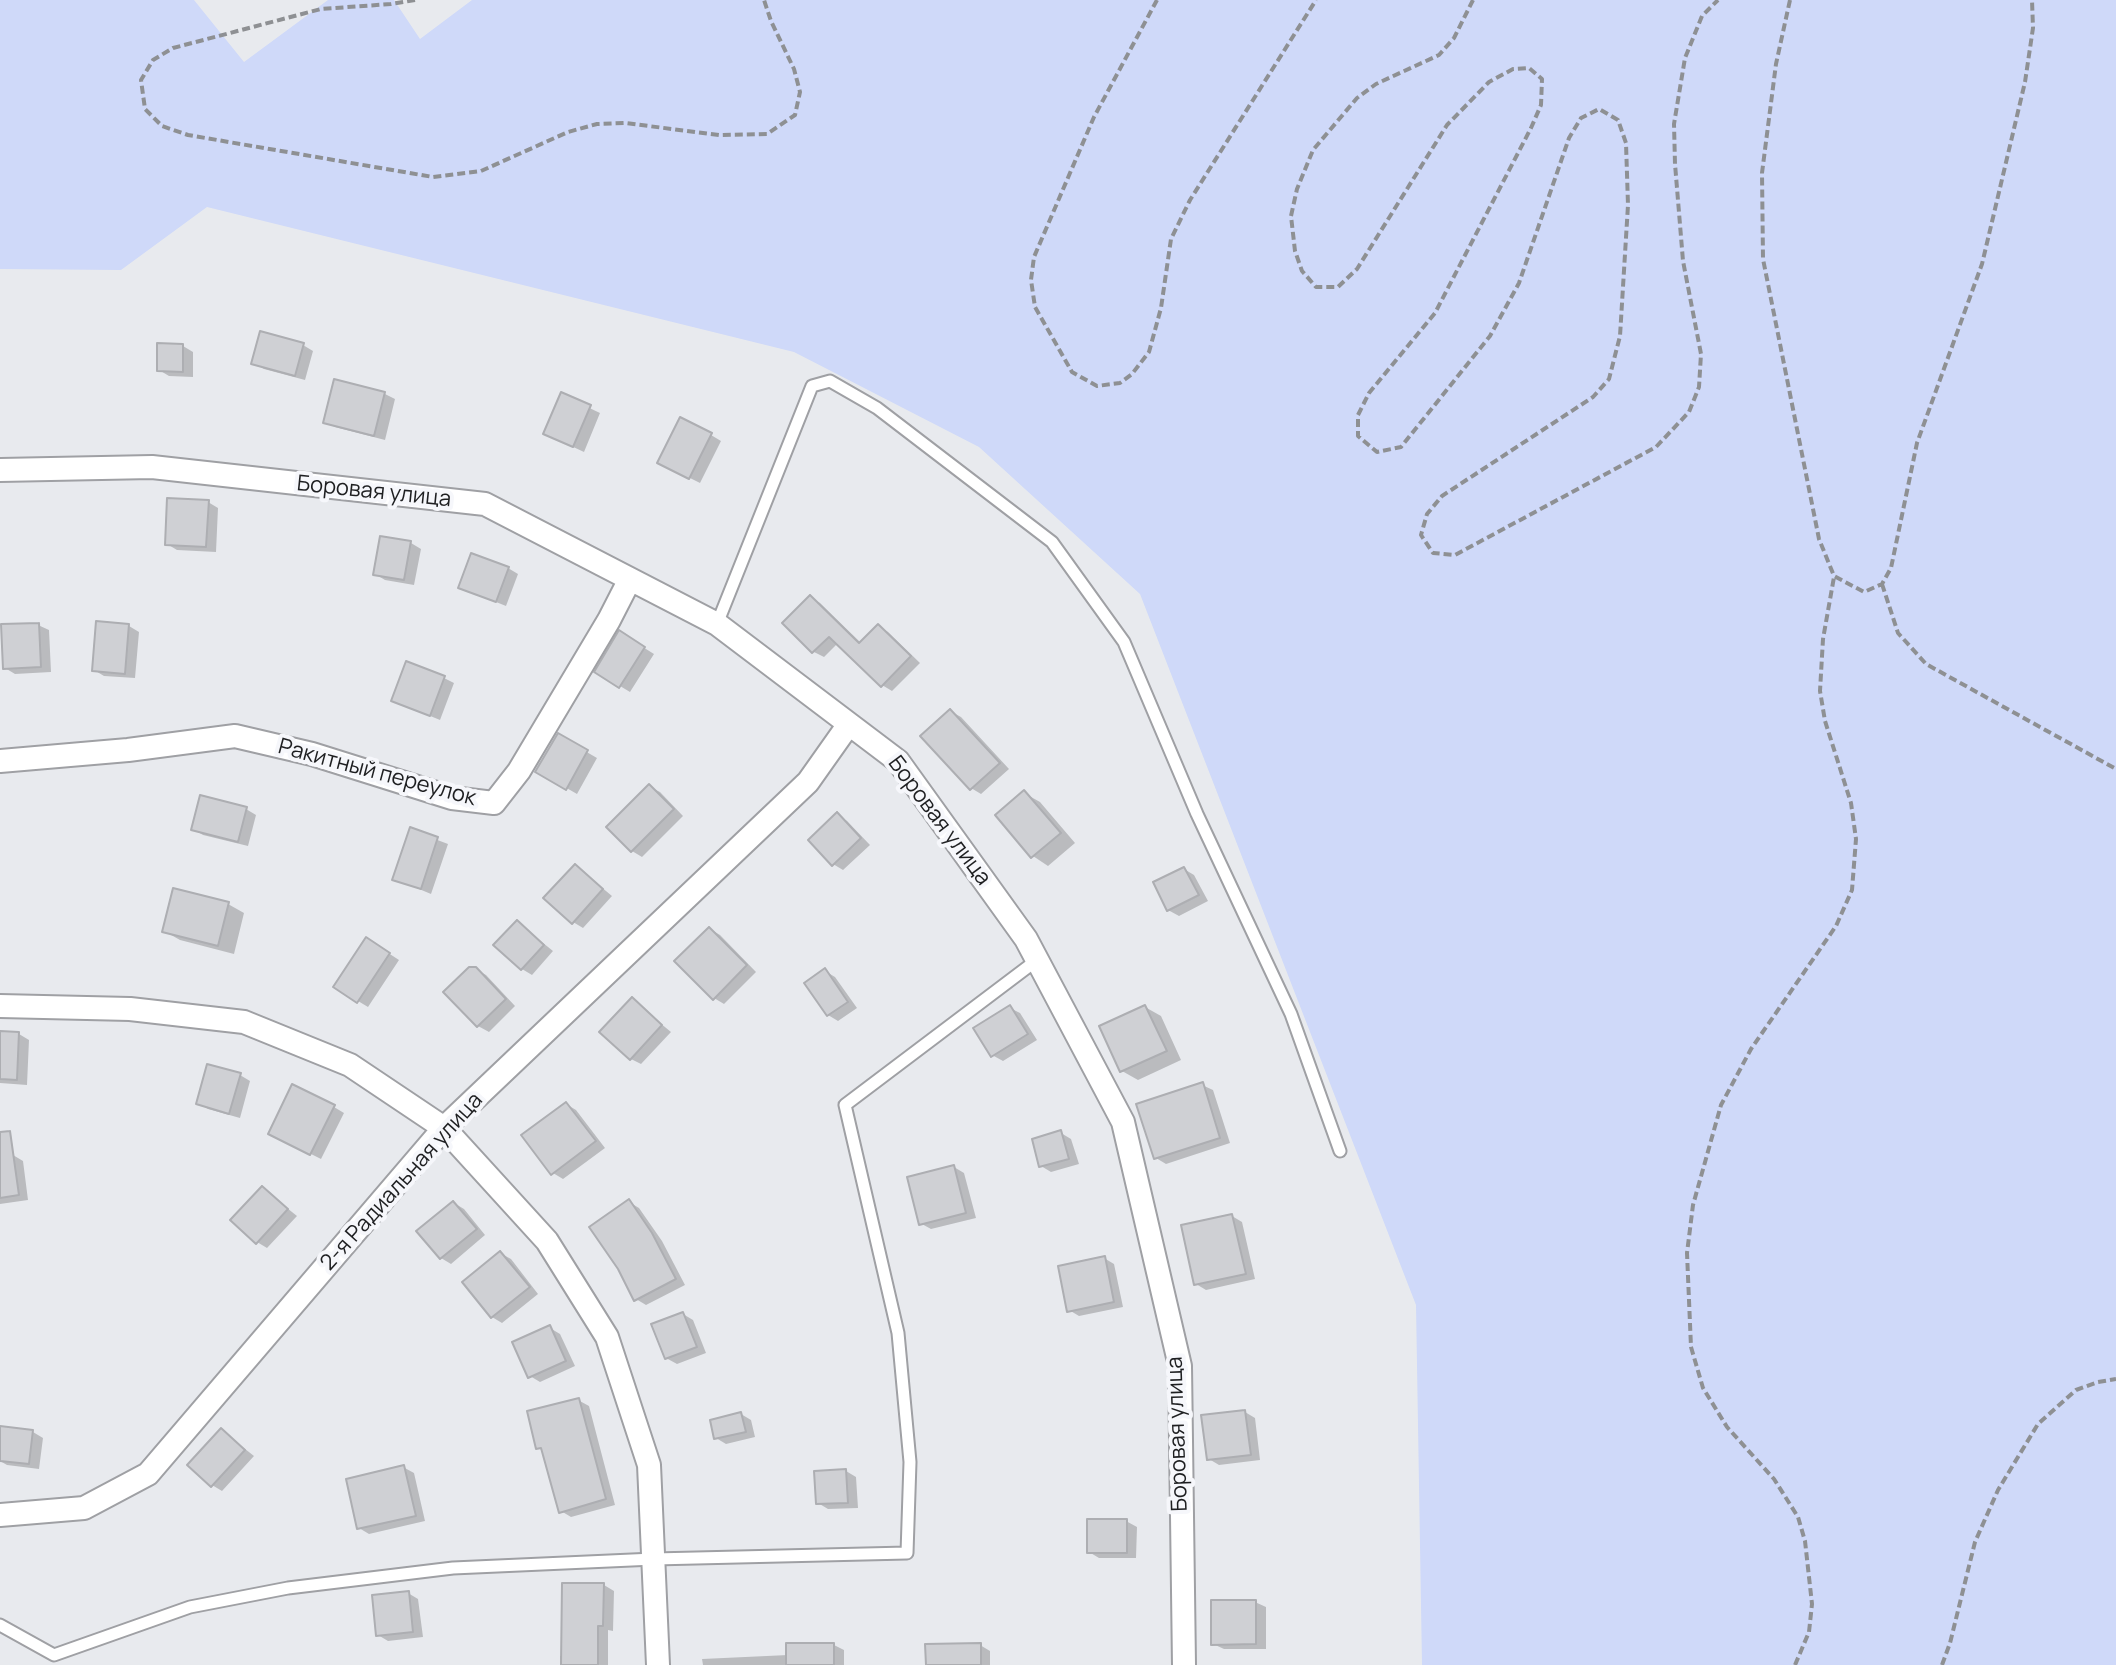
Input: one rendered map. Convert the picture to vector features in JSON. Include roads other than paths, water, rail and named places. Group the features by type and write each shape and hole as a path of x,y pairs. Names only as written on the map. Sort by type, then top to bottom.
{"street":[{"name":"Боровая улица","path":"0,470 152,467 485,504 717,624 898,761 1026,939 1123,1122 1180,1366 1184,1665"},
{"name":"Ракитный переулок","path":"0,761 128,750 235,736 312,754 452,798 494,803 519,771 630,579"},
{"name":"2-я Радиальная улица","path":"0,1515 84,1508 148,1474 444,1128 808,782 849,724"},
{"path":"0,1006 130,1009 244,1022 350,1065 444,1128 547,1241 607,1337 649,1465 658,1665"}],"lane":[{"path":"717,624 812,386 830,381 877,408 1052,542 1124,642 1197,814 1291,1014 1340,1151"},
{"path":"0,1625 54,1655 190,1607 288,1588 453,1568 907,1553 910,1462 898,1333 845,1105 1037,960"}]}
